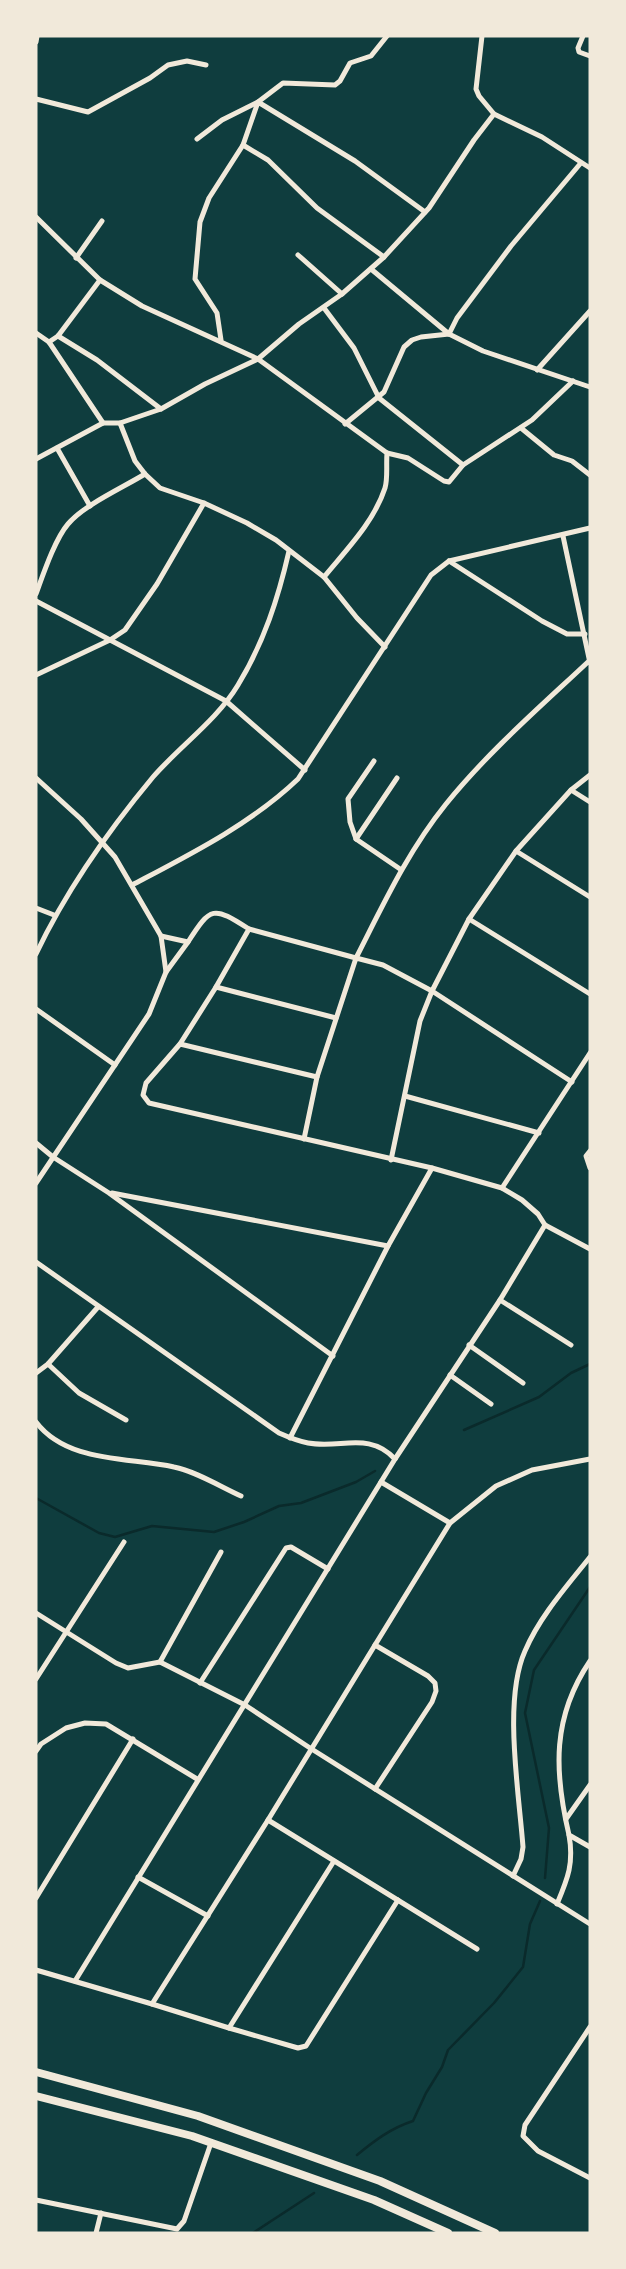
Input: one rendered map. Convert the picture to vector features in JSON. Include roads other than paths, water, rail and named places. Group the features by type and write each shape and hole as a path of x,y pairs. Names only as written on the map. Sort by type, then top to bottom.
{"main road":[{"path":"36,2072 198,2116 380,2181 496,2233"},
{"path":"36,2096 210,2142 374,2200 448,2233"}],"street":[{"path":"36,42 37,36"},
{"path":"197,139 222,120 258,102 282,83 335,85 350,63 371,56 387,36"},
{"path":"482,36 476,89 479,96 494,114 542,137 580,164 590,168"},
{"path":"583,36 578,48 579,52 590,56"},
{"path":"36,99 88,112 150,78 168,65 187,61 206,65"},
{"path":"221,340 217,313 197,285 194,273 203,210 243,145 258,102"},
{"path":"258,102 356,161 425,212"},
{"path":"37,458 103,423 120,423 161,409 205,384 258,359 299,324 342,294 384,257 425,212 494,114"},
{"path":"243,145 268,160 317,208 384,257"},
{"path":"449,334 457,318 511,246 580,164"},
{"path":"36,217 100,280 142,306 221,340 258,359 387,453 408,458 447,482 451,481 463,465 532,420 573,382"},
{"path":"76,258 102,221"},
{"path":"298,255 342,294"},
{"path":"371,269 449,334 483,351 590,386"},
{"path":"49,342 58,336 100,280"},
{"path":"324,308 354,348 379,398 463,465"},
{"path":"537,370 590,311"},
{"path":"36,333 49,342 103,423"},
{"path":"345,424 384,392 404,347 412,340 449,334"},
{"path":"58,336 97,360 161,409"},
{"path":"120,423 135,461 160,488 204,503 247,523 289,551 324,577 385,647"},
{"path":"521,428 554,455 572,460 590,475"},
{"path":"57,448 90,506"},
{"path":"324,577 356,538 377,506 386,487 387,453"},
{"path":"36,594 67,525 90,506 145,474"},
{"path":"36,675 110,640 125,630 157,584 204,503"},
{"path":"132,886 196,852 280,796 298,780 431,576 449,561 563,536 590,528"},
{"path":"304,1139 317,1078 356,958 400,869 446,804 480,766 589,662 585,634 563,536"},
{"path":"36,954 54,915 102,843 153,778 226,701 237,686 264,637 281,586 289,551"},
{"path":"449,561 542,621 567,634 585,634"},
{"path":"36,601 226,701 305,770"},
{"path":"374,762 348,799 350,822 356,839 400,869"},
{"path":"391,1160 420,1021 432,992 469,919 516,851 571,790 590,775"},
{"path":"36,778 81,819 115,857 161,936 166,972"},
{"path":"356,839 397,778"},
{"path":"571,790 590,802"},
{"path":"516,851 590,897"},
{"path":"36,908 54,915"},
{"path":"36,1183 148,1014 166,972 203,919 211,913 223,912 249,929 383,965 432,992 572,1082"},
{"path":"469,919 590,994"},
{"path":"249,929 216,987 180,1044 146,1083 143,1095 149,1103 432,1168 502,1188 522,1200 538,1214 544,1225 590,1249"},
{"path":"161,936 188,942"},
{"path":"216,987 336,1018"},
{"path":"36,1009 115,1065"},
{"path":"180,1044 317,1078"},
{"path":"502,1188 539,1134 590,1053"},
{"path":"405,1096 539,1134"},
{"path":"36,1143 54,1158 109,1193 333,1356"},
{"path":"590,1151 586,1156 590,1168"},
{"path":"290,1438 388,1246 432,1168"},
{"path":"109,1193 388,1246"},
{"path":"75,1981 197,1779 245,1705 395,1459 500,1300 544,1225"},
{"path":"36,1262 279,1433 309,1443 371,1443 385,1449 395,1459"},
{"path":"500,1300 571,1345"},
{"path":"36,1373 48,1364 98,1307"},
{"path":"469,1345 523,1382"},
{"path":"48,1364 79,1393 126,1420"},
{"path":"450,1375 491,1404"},
{"path":"36,1422 45,1433 56,1441 87,1453 175,1467 241,1496"},
{"path":"152,2004 268,1820 310,1748 450,1523 496,1486 532,1470 590,1459"},
{"path":"381,1482 450,1523"},
{"path":"36,1678 124,1542"},
{"path":"200,1683 286,1548 291,1547 328,1569"},
{"path":"160,1662 221,1552"},
{"path":"513,1876 521,1859 522,1847 514,1715 518,1675 524,1651 532,1636 552,1605 590,1557"},
{"path":"36,1613 116,1663 128,1668 160,1662 245,1705 590,1924"},
{"path":"375,1645 428,1676 435,1683 436,1691 432,1702 375,1789"},
{"path":"558,1904 566,1884 572,1855 558,1781 562,1722 577,1680 590,1661"},
{"path":"36,1751 41,1744 66,1728 85,1723 106,1724 197,1779"},
{"path":"36,1898 133,1739"},
{"path":"566,1819 590,1785"},
{"path":"268,1820 477,1949"},
{"path":"569,1835 590,1847"},
{"path":"229,2028 334,1861"},
{"path":"138,1876 208,1916"},
{"path":"36,1970 298,2048 306,2046 398,1900"},
{"path":"590,2027 525,2126 523,2136 538,2151 590,2178"},
{"path":"36,2200 177,2229 184,2221 210,2142"},
{"path":"96,2233 101,2213"}],"waterway":[{"path":"464,1430 539,1397 571,1373 590,1364"},
{"path":"36,1498 99,1533 115,1537 152,1526 214,1532 244,1522 279,1506 301,1503 356,1482 375,1471"},
{"path":"545,1878 549,1828 525,1713 534,1670 590,1587"},
{"path":"357,2155 390,2131 413,2121 426,2093 442,2067 448,2050 494,2003 523,1967 530,1924 540,1901"},
{"path":"253,2233 314,2193"}]}
